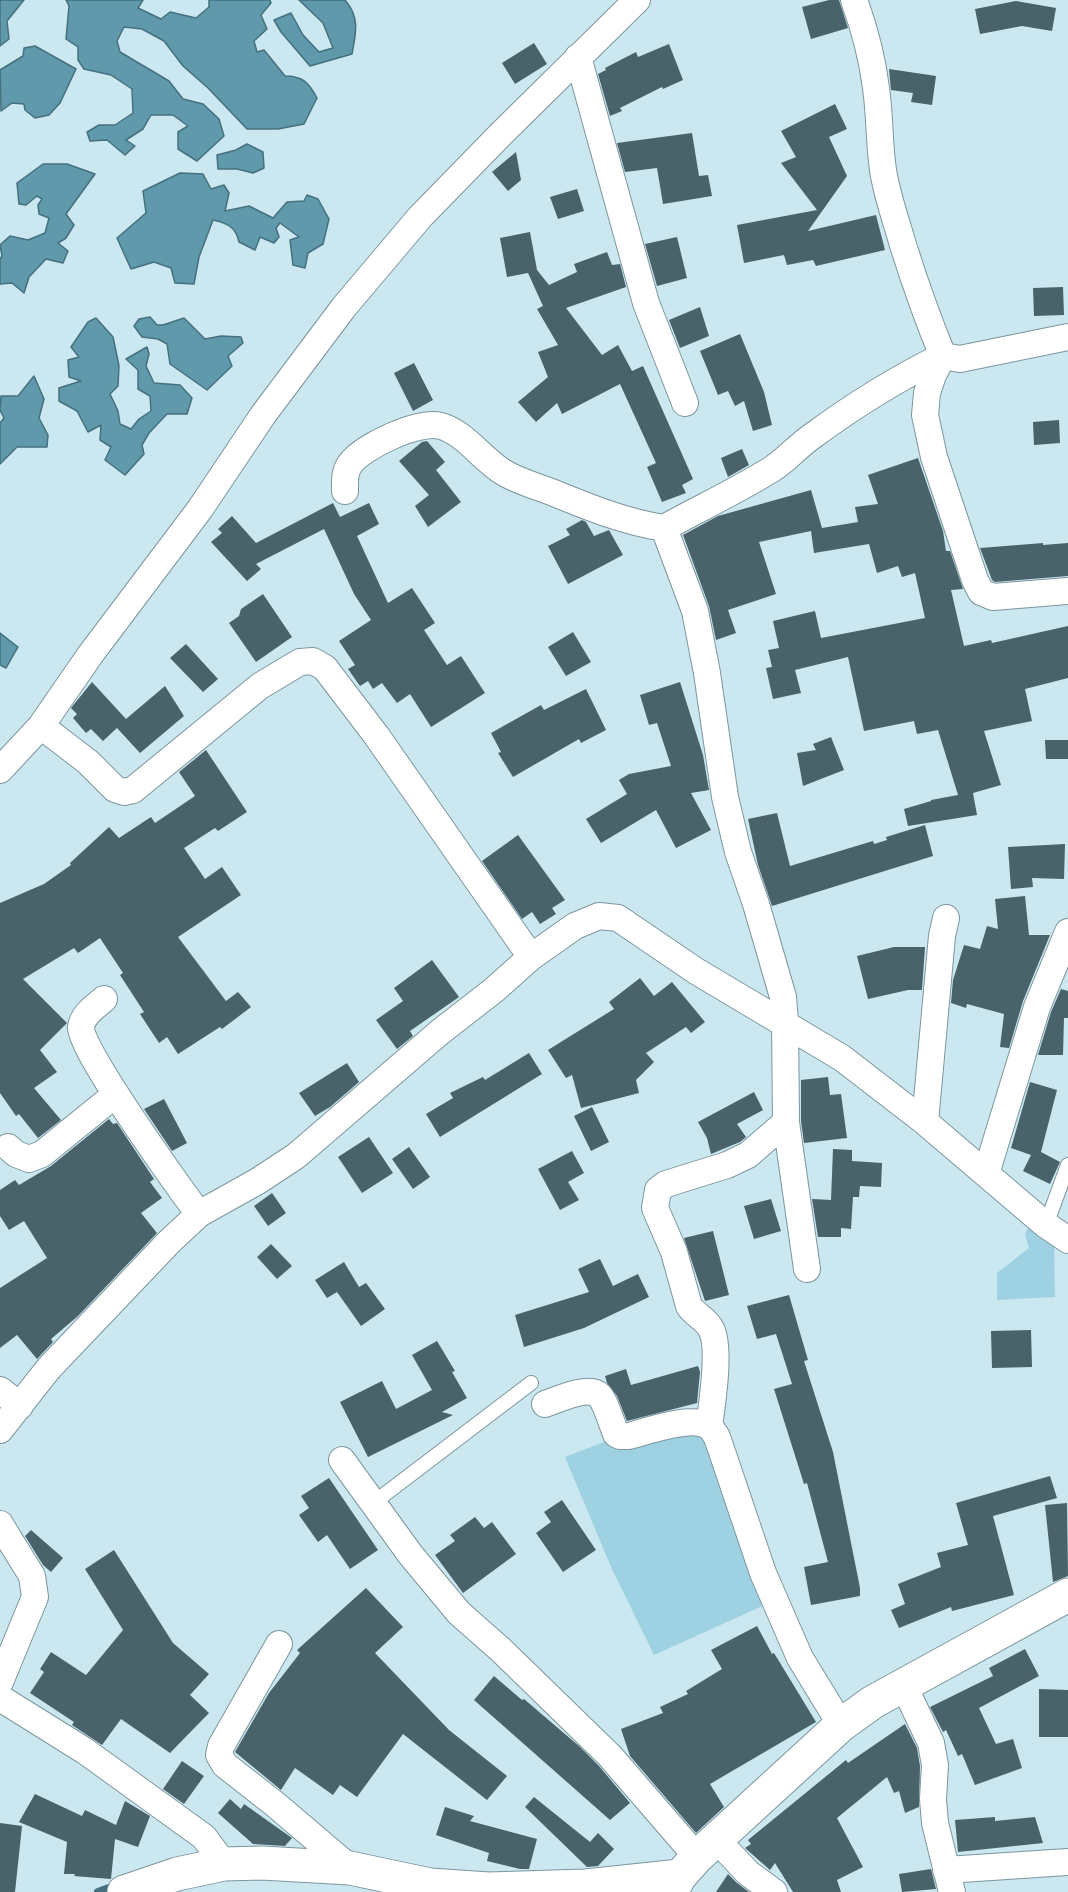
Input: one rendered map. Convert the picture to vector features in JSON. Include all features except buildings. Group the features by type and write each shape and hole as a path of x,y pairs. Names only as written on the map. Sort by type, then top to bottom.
{"street":[{"path":"0,770 41,726 90,655 201,508 263,415 344,307 420,218 637,0"},
{"path":"854,0 866,31 871,57 884,172 891,204 921,300 943,356 927,393 925,415 934,457 978,586 981,592 993,597 1068,591"},
{"path":"578,57 646,303 685,403"},
{"path":"345,491 345,476 351,463 369,449 404,431 422,426 440,426 455,433 502,471 521,482 614,517 664,528 774,467 848,411 887,386 943,356 960,359 1068,337"},
{"path":"664,528 695,611 707,673 724,797 738,852 783,997 786,1122 807,1269"},
{"path":"41,726 88,762 115,789 124,792 133,790 260,686 300,662 313,661 325,669 376,735 531,957"},
{"path":"0,1430 10,1398 49,1368 169,1242 199,1214 258,1181 296,1156 531,957 575,926 599,916 618,918 696,971 842,1058 925,1122 1046,1225 1068,1240"},
{"path":"925,1122 942,936 946,918"},
{"path":"986,1174 1037,1007 1068,932"},
{"path":"104,999 86,1015 81,1027 82,1039 116,1094 199,1214"},
{"path":"3,1145 29,1159 42,1154 116,1094"},
{"path":"786,1122 748,1155 727,1165 666,1184 658,1190 655,1198 658,1219 674,1252 689,1306 708,1324 714,1336 715,1364 710,1426 717,1437 763,1573 800,1658 842,1725"},
{"path":"545,1404 585,1391 593,1391 600,1396 616,1434 620,1436 629,1436 684,1422 698,1422 710,1426"},
{"path":"342,1460 410,1554 459,1613 501,1650 610,1756 691,1866"},
{"path":"0,1524 32,1576 35,1597 0,1682"},
{"path":"691,1866 842,1725 873,1702 1068,1595"},
{"path":"279,1644 221,1746 219,1755 225,1765 350,1868"},
{"path":"904,1686 931,1743 934,1765 934,1823 949,1881 1068,1862"},
{"path":"0,1698 85,1751 204,1837 224,1864"},
{"path":"124,1892 177,1874 224,1864 262,1863 350,1868 411,1887 500,1888 586,1886 691,1866 748,1873 774,1892"}],"lane":[{"path":"1046,1225 1068,1165"},
{"path":"372,1504 531,1383"}],"shaded area":[{"path":"0,0 24,0 7,21 9,39 0,46"},
{"path":"66,0 143,0 138,8 161,19 170,12 196,18 209,7 209,0 270,0 271,3 261,15 267,29 254,41 257,52 264,50 285,76 305,81 317,98 304,124 278,129 247,129 208,88 183,66 164,41 142,29 124,27 117,41 120,52 169,81 183,99 203,104 219,119 224,136 197,161 178,149 178,132 188,126 173,115 151,115 143,129 126,140 135,146 125,155 107,140 90,141 87,132 99,125 115,125 133,113 132,89 111,75 84,69 78,60 78,47 66,39 69,6"},
{"path":"299,0 345,0 355,19 352,54 310,66 281,32 274,20 291,13 303,35 319,52 333,48 323,23"},
{"path":"35,46 76,69 60,103 49,115 35,118 25,110 24,104 12,103 1,111 0,70 23,56 24,48"},
{"path":"247,144 263,152 264,168 253,173 237,169 218,169 217,155 236,150"},
{"path":"43,164 67,164 95,174 66,214 74,225 66,238 58,243 68,251 63,263 46,259 29,277 24,293 12,283 0,284 2,256 0,245 10,236 28,240 45,233 49,218 39,214 38,205 42,199 37,196 26,205 19,204 17,183"},
{"path":"180,173 203,174 211,189 224,185 229,193 225,211 249,206 273,218 287,202 304,201 307,195 318,199 329,219 323,244 308,253 305,268 293,265 290,240 299,237 280,223 276,228 279,237 274,243 260,237 255,250 239,242 236,233 230,227 213,220 199,257 194,284 175,283 171,268 154,262 131,269 117,238 146,213 143,191"},
{"path":"150,317 157,325 184,318 205,339 221,336 241,337 243,343 228,356 232,366 207,390 170,364 167,344 158,339 142,337 134,326 139,319"},
{"path":"96,318 113,337 119,366 118,386 110,394 118,411 120,424 131,429 139,419 151,411 150,396 138,389 138,370 126,359 147,347 149,354 146,366 154,383 180,385 192,398 187,414 167,414 149,433 142,445 144,454 125,475 105,460 111,447 100,440 101,425 88,432 77,411 59,401 59,388 81,381 69,377 68,360 79,357 71,347 88,322"},
{"path":"34,376 44,399 39,418 48,435 47,447 17,447 0,464 0,423 4,418 0,410 1,396 18,396"},
{"path":"0,633 18,647 6,668 0,665"},
{"path":"1031,1222 1054,1240 1055,1297 997,1300 997,1273 1029,1248 1025,1234"},
{"path":"681,1429 712,1440 769,1603 654,1655 611,1567 565,1457 612,1439"}],"waterway":[{"path":"98,1892 117,1885"}]}
